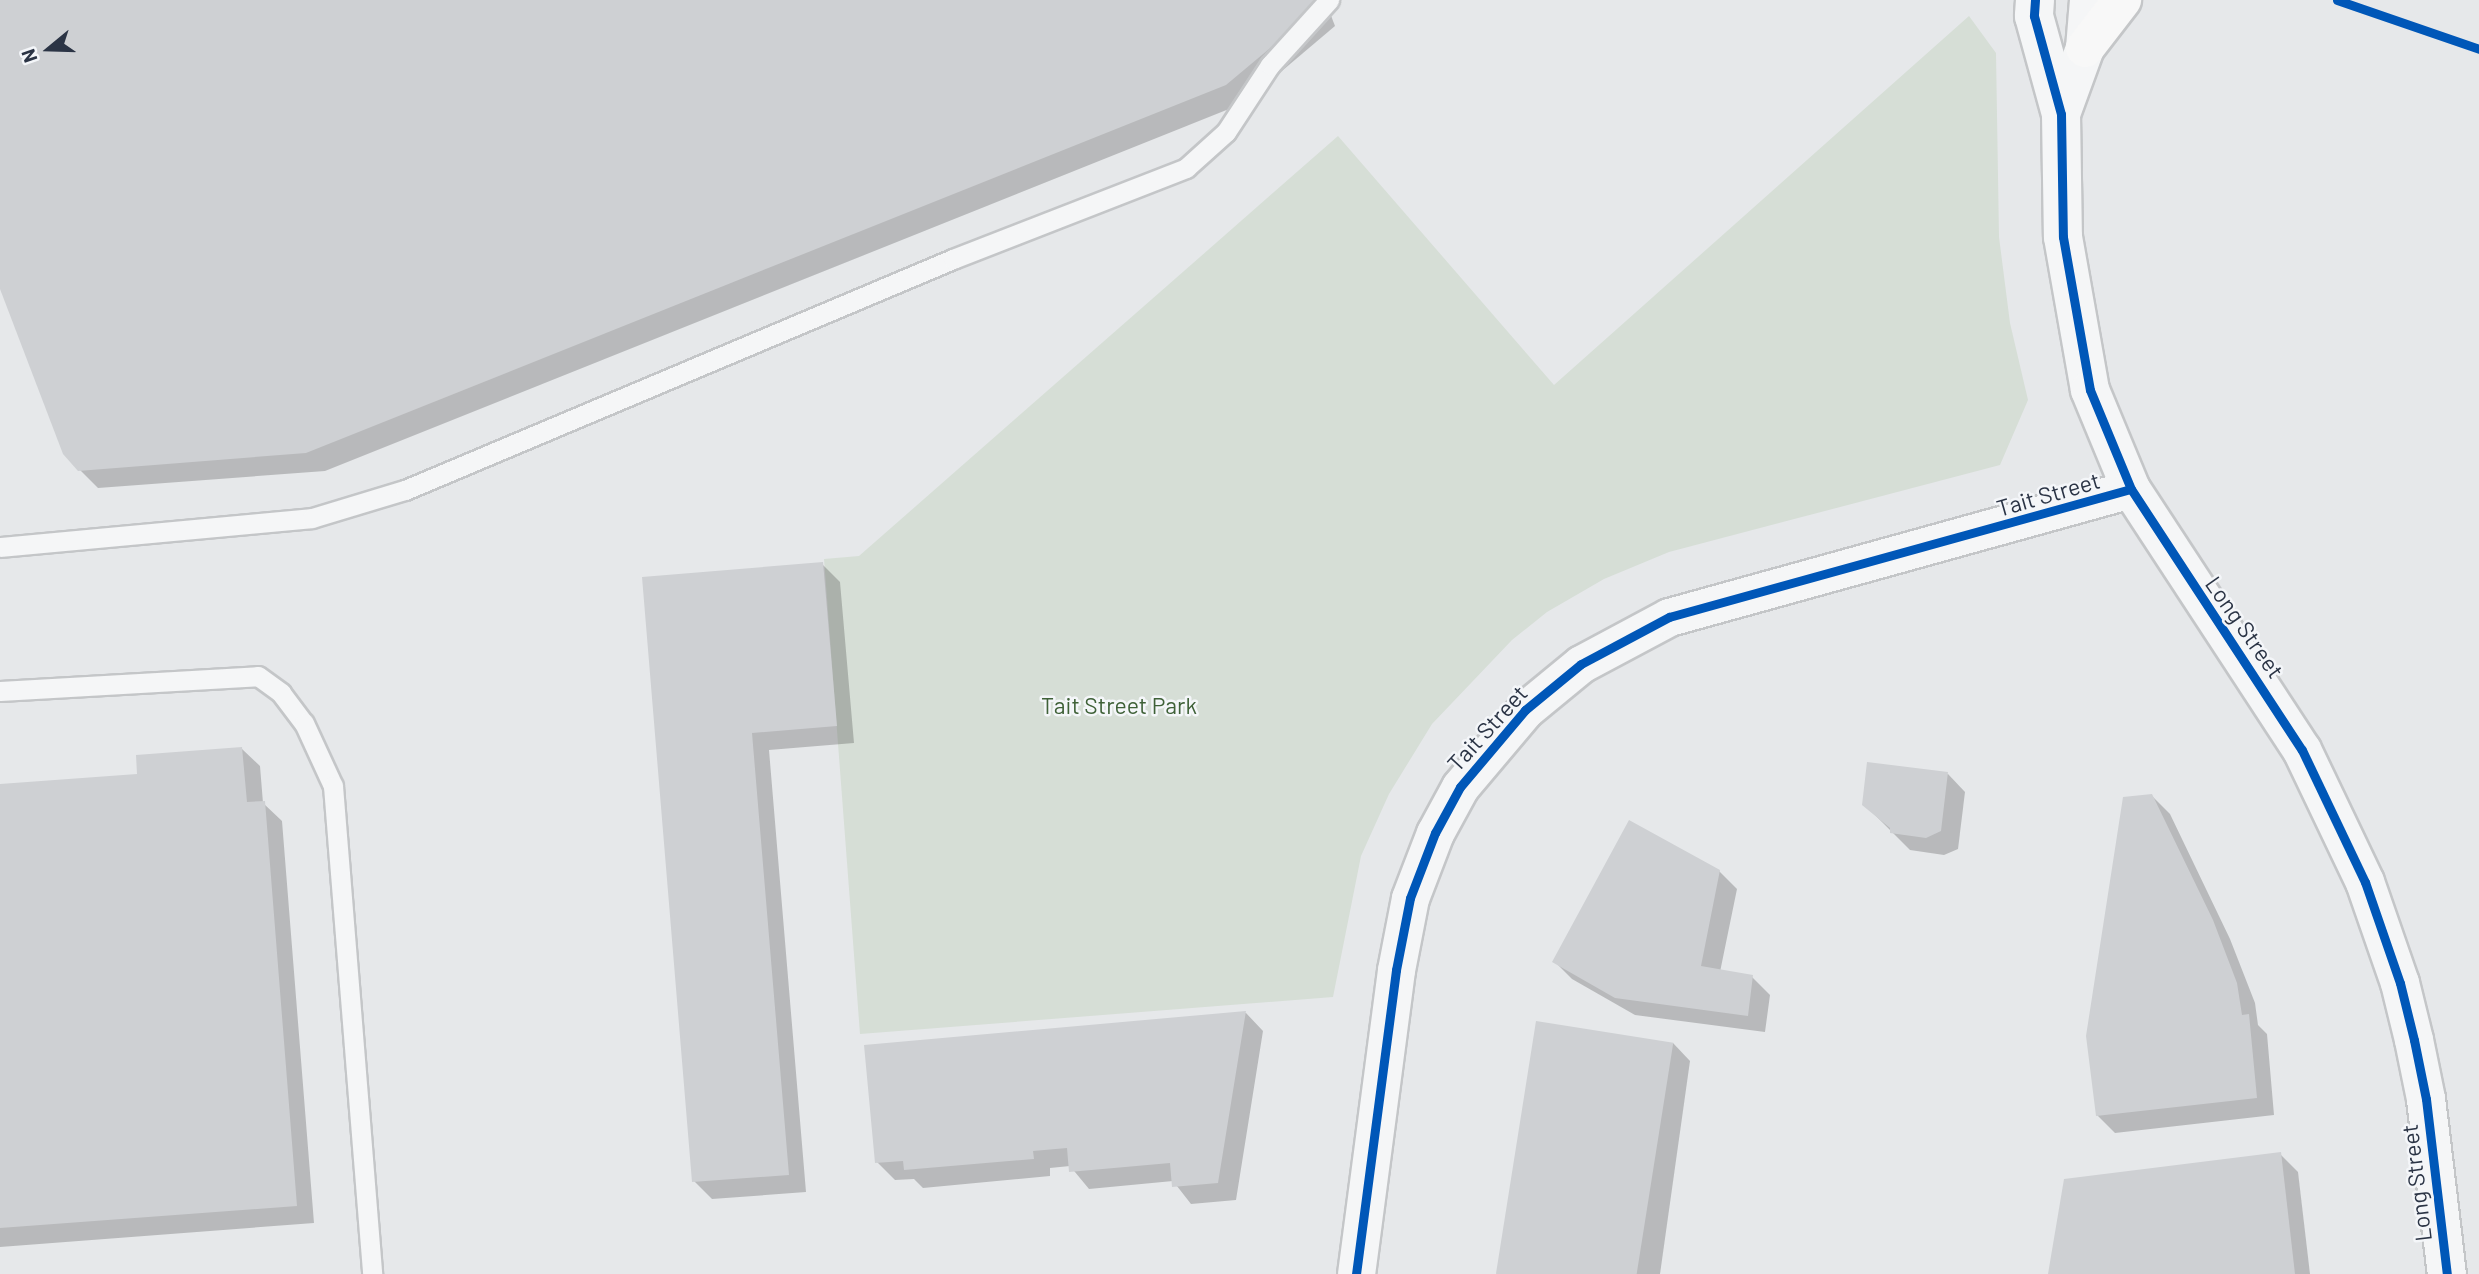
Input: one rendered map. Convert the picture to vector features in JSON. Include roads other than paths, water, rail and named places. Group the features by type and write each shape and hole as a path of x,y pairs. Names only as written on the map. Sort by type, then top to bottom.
{"highway":[{"path":"2085,48 2122,0"}],"street":[{"name":"Long Street","path":"2061,114 2085,48 2089,0"},
{"name":"Long Street","path":"2030,5 2061,114 2060,197 2075,322 2090,390 2131,489 2275,705 2308,762 2365,882 2400,983 2426,1099 2446,1274"},
{"name":"Tait Street","path":"1356,1274 1410,898 1434,833 1460,787 1525,710 1581,664 1670,617 2131,489"}],"lane":[{"path":"0,547 312,517 405,490 940,264 1186,168 1226,132 1270,65 1329,0"},
{"path":"0,691 258,676 281,693 304,723 333,786 372,1274"}],"park label":[{"name":"Tait Street Park","path":"1119,705"}]}
